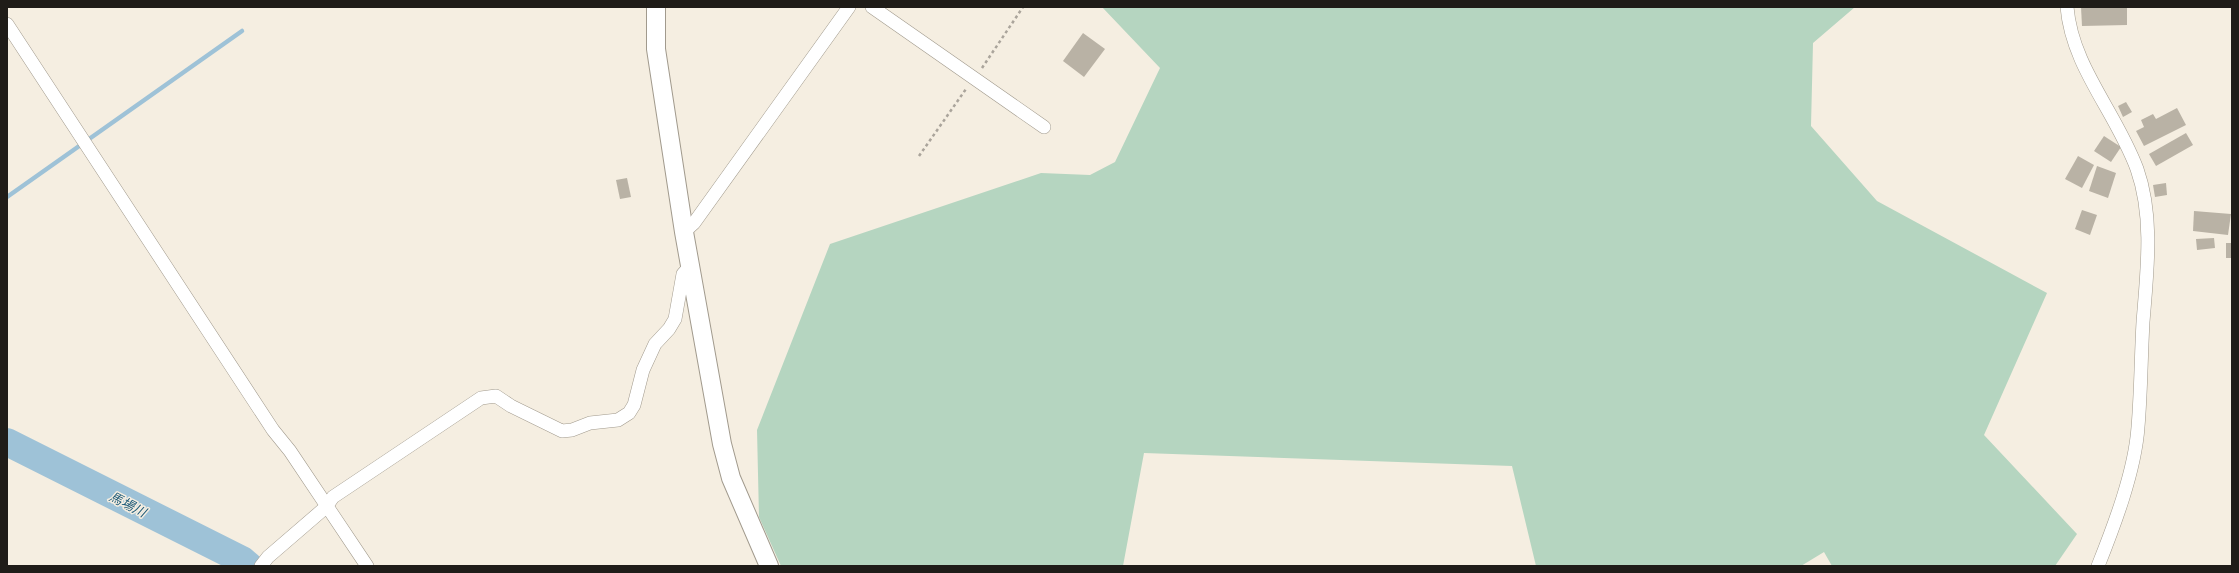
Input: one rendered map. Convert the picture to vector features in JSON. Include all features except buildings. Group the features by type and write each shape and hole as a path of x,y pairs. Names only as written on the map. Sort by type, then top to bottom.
{"street":[{"path":"656,7 656,49 684,232 692,265 722,444 731,478 769,566"},
{"path":"684,232 694,223 849,7"},
{"path":"872,7 1044,127"},
{"path":"2067,7 2071,36 2077,53 2116,121 2140,178 2148,245 2138,428 2129,473 2110,537 2098,566"},
{"path":"7,24 57,103 326,508 367,566"},
{"path":"264,562 326,508 333,497 481,398 496,396 511,406 562,431 572,430 590,423 618,420 629,413 634,405 643,370 655,344 669,330 675,319 683,274 692,265"}],"green space":[{"path":"1102,7 1855,7 1813,43 1811,126 1877,201 2047,293 1984,435 2077,534 2055,566 1832,566 1824,552 1801,566 1536,566 1512,466 1144,453 1123,566 781,566 759,517 757,430 830,244 1041,173 1090,175 1115,162 1160,68"}],"waterway":[{"path":"7,197 242,31"},
{"name":"馬場川","path":"7,442 242,560 249,566"}]}
